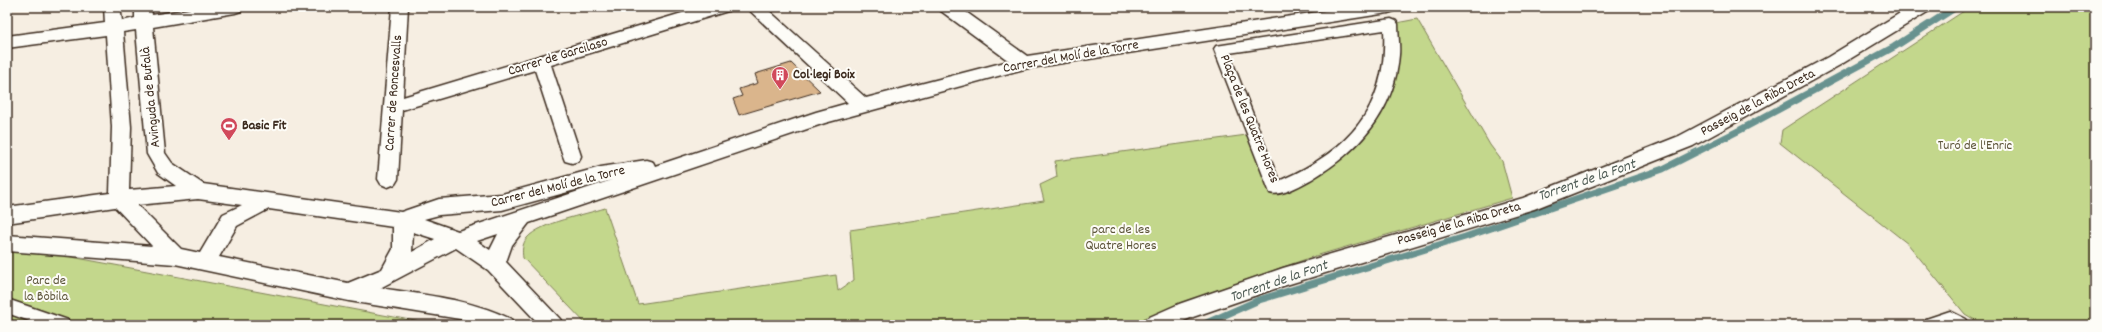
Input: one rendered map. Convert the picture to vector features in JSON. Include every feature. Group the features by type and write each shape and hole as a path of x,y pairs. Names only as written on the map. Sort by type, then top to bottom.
{"street":[{"name":"Avinguda de Bufalà","path":"112,7 117,48 123,162 118,199"},
{"path":"7,42 114,28 144,15 235,7"},
{"name":"Carrer de Roncesvalls","path":"388,179 400,7"},
{"name":"Carrer de Garcilaso","path":"394,106 722,7"},
{"path":"754,7 862,105"},
{"path":"947,7 1024,63"},
{"name":"Passeig de la Riba Dreta","path":"1152,325 1186,310 1283,276 1527,204 1686,141 1834,61 1923,7"},
{"name":"Avinguda de Bufalà","path":"144,15 156,154 165,168 198,191"},
{"name":"Carrer del Molí de la Torre","path":"349,292 389,275 437,247 458,239 692,160 862,105 1024,63 1215,35 1389,15"},
{"name":"Plaça de les Quatre Hores","path":"1389,15 1393,55 1390,75 1384,98 1370,121 1343,150 1320,168 1302,178 1275,189 1221,50 1389,15"},
{"path":"540,62 572,156"},
{"name":"Carrer del Molí de la Torre","path":"403,220 415,214 439,208 502,202 601,174 692,160"},
{"name":"Carrer del Molí de la Torre","path":"7,215 118,199 198,191 265,202 403,220 458,239"},
{"path":"118,199 175,256"},
{"path":"204,264 230,220 265,202"},
{"name":"Carrer del Molí de la Torre","path":"495,264 504,241 522,218"},
{"path":"389,275 403,249 403,220"},
{"path":"458,239 495,264 553,325"},
{"path":"7,243 175,256 204,264 349,292 466,311 485,316 504,325"},
{"path":"7,306 62,325"},
{"path":"1933,325 1950,320 1959,325"}],"green space":[{"name":"Turó de l'Enric","path":"1970,7 2095,7 2095,325 1983,325 1965,314 1908,244 1780,143 1782,130"},
{"name":"parc de les Quatre Hores","path":"1417,19 1490,145 1502,161 1512,198 1312,257 1206,294 1132,325 587,325 523,258 523,245 527,238 534,232 552,223 605,208 638,304 836,275 838,291 854,280 850,230 1044,201 1040,185 1057,177 1055,161 1254,134 1275,188 1320,168 1377,110 1391,24"},
{"name":"Parc de la Bòbila","path":"7,251 61,255 437,325 7,325"}],"building":[{"name":"Col·legi Boix","path":"791,63 820,91 739,115 733,99 742,96 739,89 758,83 755,74"}],"waterway":[{"name":"Torrent de la Font","path":"1202,325 1259,300 1465,237 1663,169 1740,130 1894,47 1956,7"}],"place":[{"name":"Col·legi Boix","path":"780,90"},
{"name":"Basic Fit","path":"229,141"}]}
